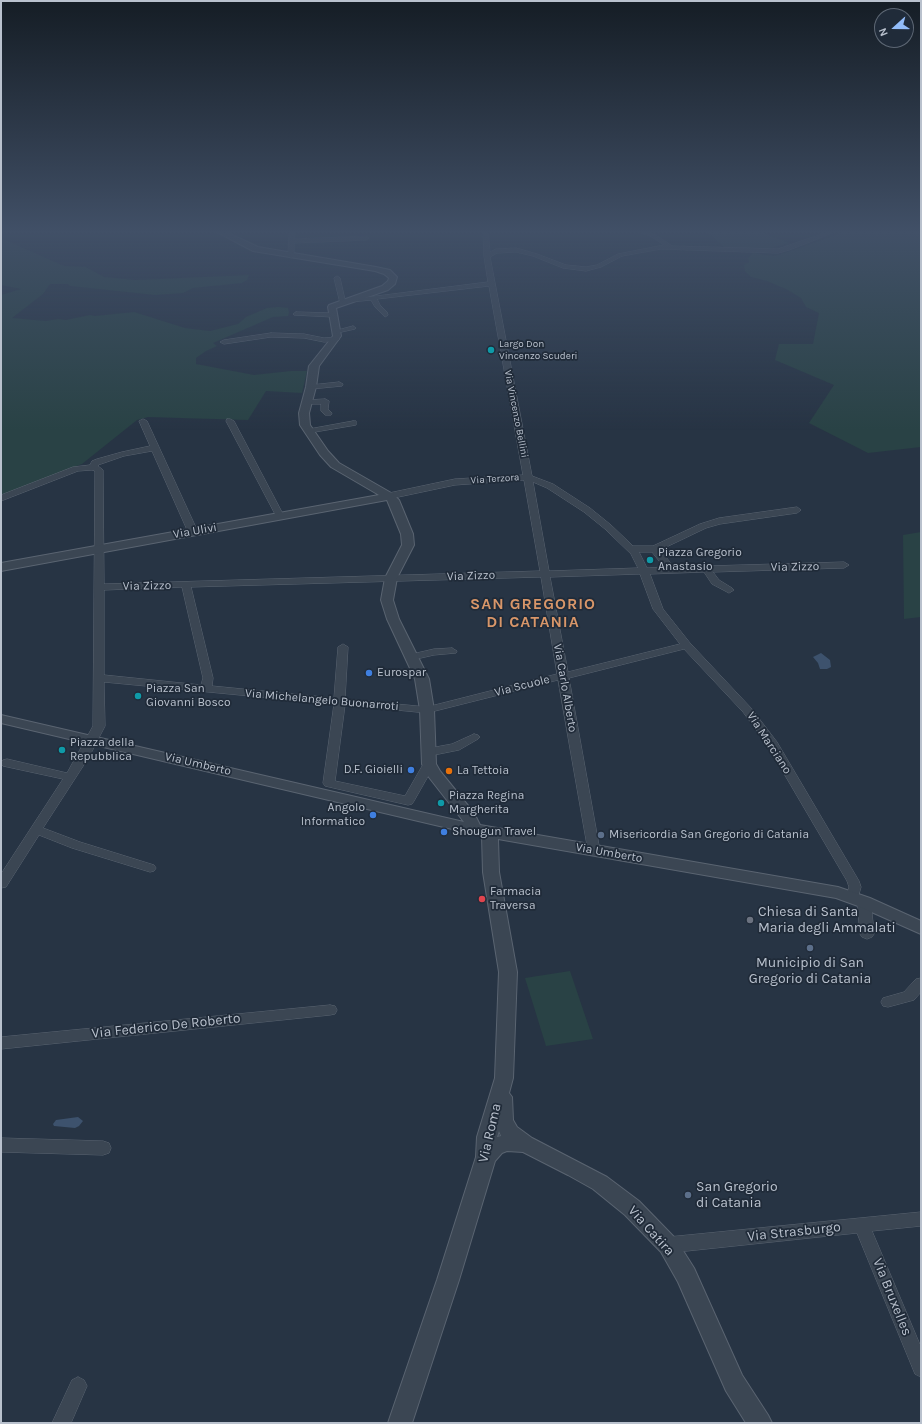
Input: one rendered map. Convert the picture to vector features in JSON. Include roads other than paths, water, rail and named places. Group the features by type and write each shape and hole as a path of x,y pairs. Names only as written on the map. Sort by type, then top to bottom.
{"street":[{"path":"343,297 344,302"},
{"path":"357,297 332,307 336,335 329,348 314,366 311,387 304,413 305,425 324,453 335,465 389,496 393,500 407,534 408,545 391,578 387,600 393,619 422,679 427,710 429,758 433,773 470,817 472,829"},
{"path":"344,302 383,297"},
{"path":"386,297 396,302"},
{"name":"Via Vincenzo Bellini","path":"495,297 528,477"},
{"path":"374,299 377,306 384,312 385,315"},
{"path":"296,314 332,315"},
{"path":"224,342 271,335 304,336 324,340 353,328"},
{"path":"304,336 329,348"},
{"path":"311,387 338,384"},
{"path":"307,402 325,401 324,409 328,413"},
{"path":"143,421 193,532"},
{"path":"230,421 280,516"},
{"path":"309,431 353,423"},
{"path":"93,467 100,461 122,454 155,448"},
{"path":"1,498 76,470 93,467 99,470 99,726 93,740 37,830 1,884"},
{"path":"487,470 492,479"},
{"name":"Via Terzora","path":"389,496 455,482 528,477 550,486 571,499 597,519 635,553 644,571"},
{"name":"Via Carlo Alberto","path":"528,477 594,851"},
{"name":"Via Ulivi","path":"1,567 389,496"},
{"path":"629,547 657,548 703,526 719,521 797,510"},
{"path":"657,548 671,570"},
{"name":"Via Zizzo","path":"99,587 186,586 391,578 844,565"},
{"path":"707,569 715,582 729,590"},
{"name":"Via Marciano","path":"644,571 658,609 686,645 747,710 771,742 857,895"},
{"path":"186,586 208,678 206,689"},
{"name":"Via Scuole","path":"427,710 686,645"},
{"path":"343,647 339,702 329,783 408,801 429,758 474,737"},
{"path":"412,657 434,652 452,651"},
{"name":"Via Michelangelo Buonarroti","path":"98,678 427,710"},
{"name":"Via Umberto","path":"1,719 472,829 838,893 857,895 921,928"},
{"path":"7,763 70,777"},
{"path":"37,830 76,845 150,868"},
{"name":"Via Roma","path":"400,1423 448,1280 486,1157 487,1137 502,1087 508,999 508,972 491,872 490,832"},
{"path":"857,895 867,934"},
{"path":"888,1002 909,996 921,983"},
{"name":"Via Federico De Roberto","path":"1,1043 330,1010"},
{"name":"Via Catira","path":"502,1087 503,1121 510,1133 525,1144 575,1168 600,1183 632,1208 668,1245 686,1276 734,1383 760,1423"},
{"path":"486,1157 492,1148 496,1146 506,1143 525,1144"},
{"path":"1,1145 103,1148"},
{"name":"Via Strasburgo","path":"668,1245 921,1219"},
{"name":"Via Bruxelles","path":"862,1226 921,1368"},
{"path":"61,1423 78,1386"}],"water":[{"path":"821,653 830,660 831,667 827,669 820,669 818,663 813,657"},
{"path":"78,1117 83,1121 75,1128 54,1126 53,1124 56,1120"}],"place":[{"name":"Largo Don Vincenzo Scuderi","path":"491,350"},
{"name":"Piazza Gregorio Anastasio","path":"650,560"},
{"name":"Eurospar","path":"369,673"},
{"name":"Piazza San Giovanni Bosco","path":"138,696"},
{"name":"Piazza della Repubblica","path":"62,750"},
{"name":"D.F. Gioielli","path":"411,770"},
{"name":"La Tettoia","path":"449,771"},
{"name":"Piazza Regina Margherita","path":"441,803"},
{"name":"Angolo Informatico","path":"373,815"},
{"name":"Shougun Travel","path":"444,832"},
{"name":"Misericordia San Gregorio di Catania","path":"601,835"},
{"name":"Farmacia Traversa","path":"482,899"},
{"name":"Chiesa di Santa Maria degli Ammalati","path":"750,920"},
{"name":"Municipio di San Gregorio di Catania","path":"810,948"},
{"name":"San Gregorio di Catania","path":"688,1195"}],"district":[{"name":"SAN GREGORIO DI CATANIA","path":"533,613"}]}
